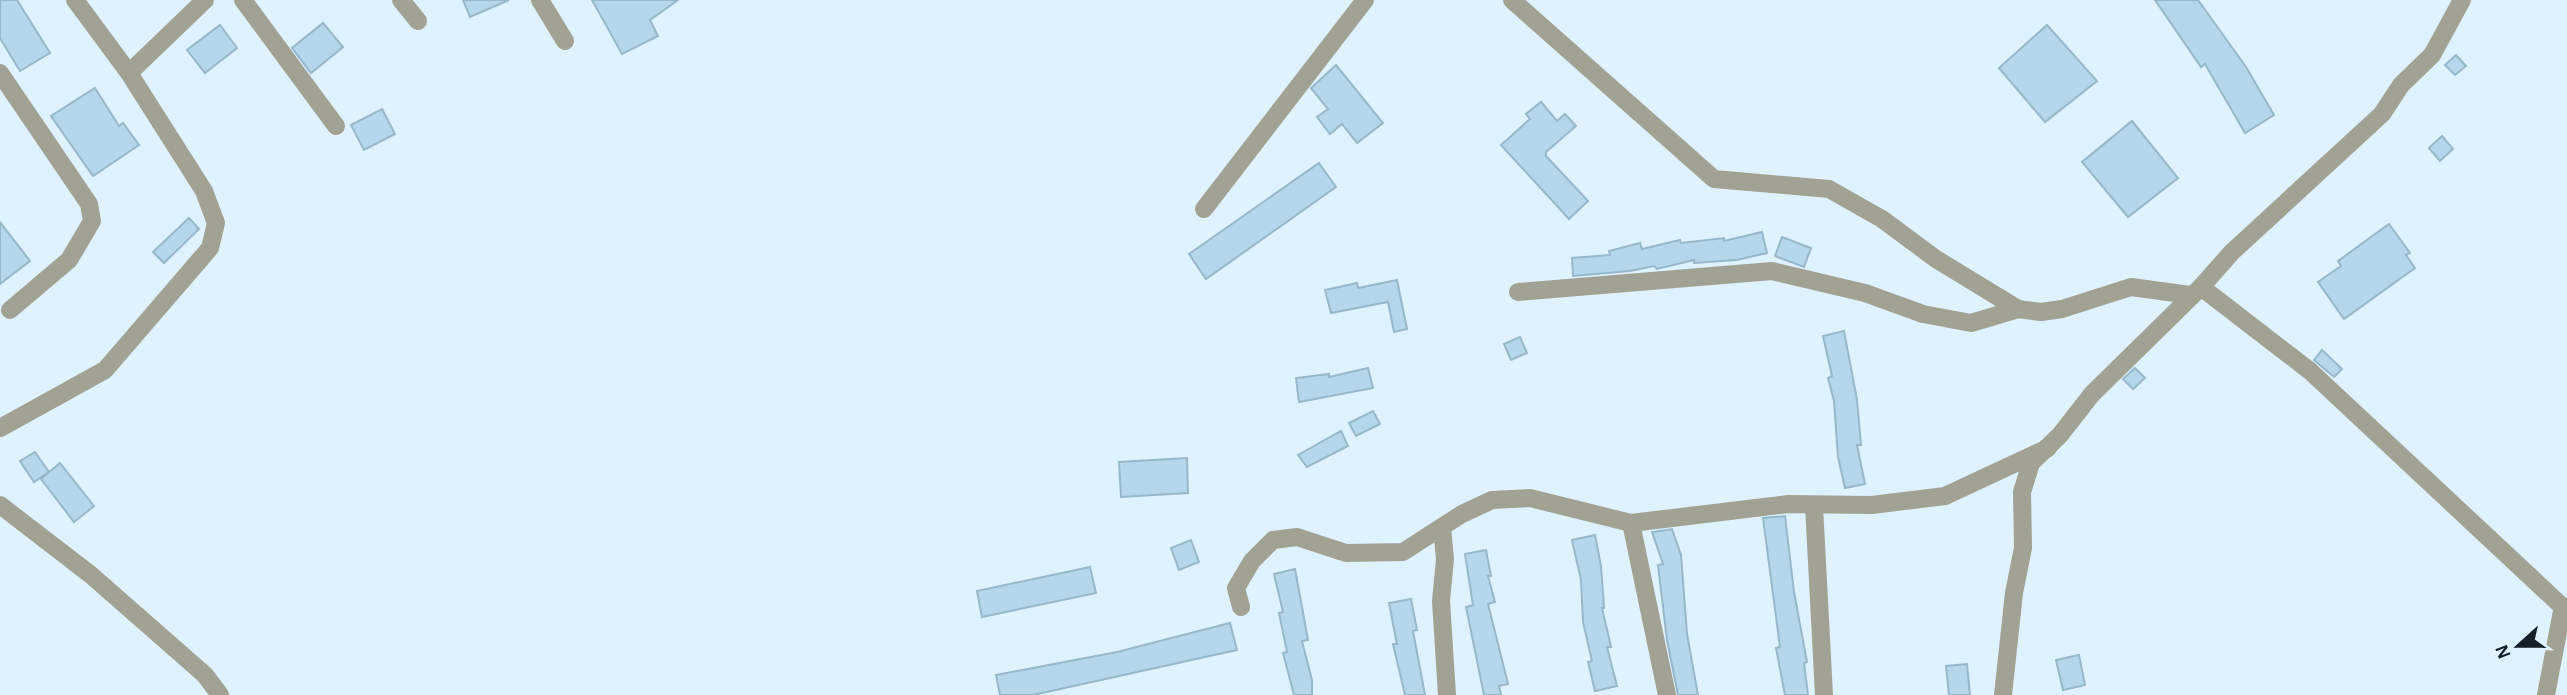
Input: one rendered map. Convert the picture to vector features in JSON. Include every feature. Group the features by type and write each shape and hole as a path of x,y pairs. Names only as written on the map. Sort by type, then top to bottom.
{"street":[{"path":"0,428 105,370 210,248 216,223 204,191 129,73 75,0"},
{"path":"129,73 205,0"},
{"path":"243,0 336,125"},
{"path":"401,0 418,21"},
{"path":"540,0 565,40"},
{"path":"1203,209 1365,0"},
{"path":"1512,0 1714,179 1829,189 1882,219 1936,259 2018,309 2041,312 2062,309 2131,287 2196,291 2310,372 2565,608 2546,695"},
{"path":"2003,695 2012,605 2023,548 2022,492 2031,463 2048,448 2092,394 2255,229 2382,114 2401,85 2432,55 2462,0"},
{"path":"0,74 89,204 92,221 69,260 10,310"},
{"path":"1518,292 1772,271 1865,293 1923,314 1971,323 2018,309"},
{"path":"1241,607 1236,588 1252,561 1273,540 1297,537 1346,553 1403,552 1492,500 1530,498 1632,523 1788,504 1872,505 1945,496 2048,448"},
{"path":"0,505 91,575 205,675 220,695"},
{"path":"1814,506 1824,695"},
{"path":"1632,523 1667,695"},
{"path":"1442,527 1446,559 1441,601 1447,695"}],"building":[{"path":"0,0 17,0 50,53 20,71 0,38"},
{"path":"463,0 509,0 470,17"},
{"path":"592,0 678,0 650,20 658,36 622,54"},
{"path":"2155,0 2198,0 2246,67 2274,115 2245,133 2205,64 2201,67"},
{"path":"323,23 343,47 311,73 292,48"},
{"path":"220,25 237,48 205,73 187,50"},
{"path":"2047,25 2097,81 2045,122 1999,68"},
{"path":"2456,55 2466,66 2455,75 2445,65"},
{"path":"1336,65 1383,123 1357,143 1342,124 1330,134 1317,117 1328,109 1311,88"},
{"path":"95,88 119,126 123,123 139,145 93,176 51,116"},
{"path":"1541,102 1557,121 1565,114 1576,126 1546,152 1546,156 1588,201 1569,219 1501,145 1530,119 1526,114"},
{"path":"382,109 395,134 364,150 351,125"},
{"path":"2132,121 2178,178 2128,217 2082,162"},
{"path":"2442,136 2453,149 2440,161 2429,148"},
{"path":"1319,163 1336,187 1206,279 1189,254"},
{"path":"189,218 199,229 164,263 153,252"},
{"path":"0,222 30,261 0,284"},
{"path":"2389,224 2410,253 2406,255 2415,268 2344,319 2318,282 2341,266 2338,261"},
{"path":"1762,232 1767,253 1737,260 1694,263 1694,260 1657,269 1654,266 1573,276 1572,258 1610,255 1609,251 1640,243 1642,249 1680,240 1681,243 1724,238 1724,241"},
{"path":"1782,237 1811,248 1804,267 1775,256"},
{"path":"1397,280 1407,329 1394,332 1388,302 1331,313 1325,290 1357,283 1358,288"},
{"path":"1844,331 1857,400 1861,445 1857,445 1865,484 1845,488 1838,457 1834,401 1828,378 1832,376 1823,336"},
{"path":"1520,337 1527,353 1511,360 1504,344"},
{"path":"2322,350 2342,369 2334,377 2314,360"},
{"path":"1368,368 1373,388 1299,402 1296,378 1329,374 1329,377"},
{"path":"2135,368 2145,378 2133,389 2123,379"},
{"path":"1373,411 1380,424 1356,436 1349,423"},
{"path":"1341,431 1348,446 1307,467 1298,455"},
{"path":"35,452 49,472 34,482 20,461"},
{"path":"1187,458 1188,493 1121,497 1119,462"},
{"path":"60,463 94,506 74,522 41,479"},
{"path":"1785,516 1794,592 1807,662 1804,663 1808,695 1785,695 1776,648 1780,647 1763,518"},
{"path":"1672,529 1681,555 1687,634 1698,695 1678,695 1667,640 1658,565 1663,564 1652,532"},
{"path":"1595,535 1601,566 1602,608 1611,647 1607,647 1617,686 1595,691 1588,662 1592,661 1583,622 1581,580 1572,540"},
{"path":"1191,540 1199,562 1179,570 1171,548"},
{"path":"1486,550 1491,576 1488,576 1495,602 1488,604 1508,684 1499,686 1501,695 1484,695 1466,607 1473,605 1465,554"},
{"path":"1090,567 1096,593 982,617 977,591"},
{"path":"1295,569 1308,640 1302,641 1312,680 1312,695 1294,695 1283,653 1287,652 1279,613 1283,612 1274,574"},
{"path":"1411,599 1417,630 1413,631 1425,695 1405,695 1393,644 1397,644 1389,603"},
{"path":"1230,623 1237,650 1033,695 1000,695 996,675 1117,652"},
{"path":"2079,655 2085,685 2063,690 2056,660"},
{"path":"1967,664 1970,695 1949,695 1946,666"}]}
